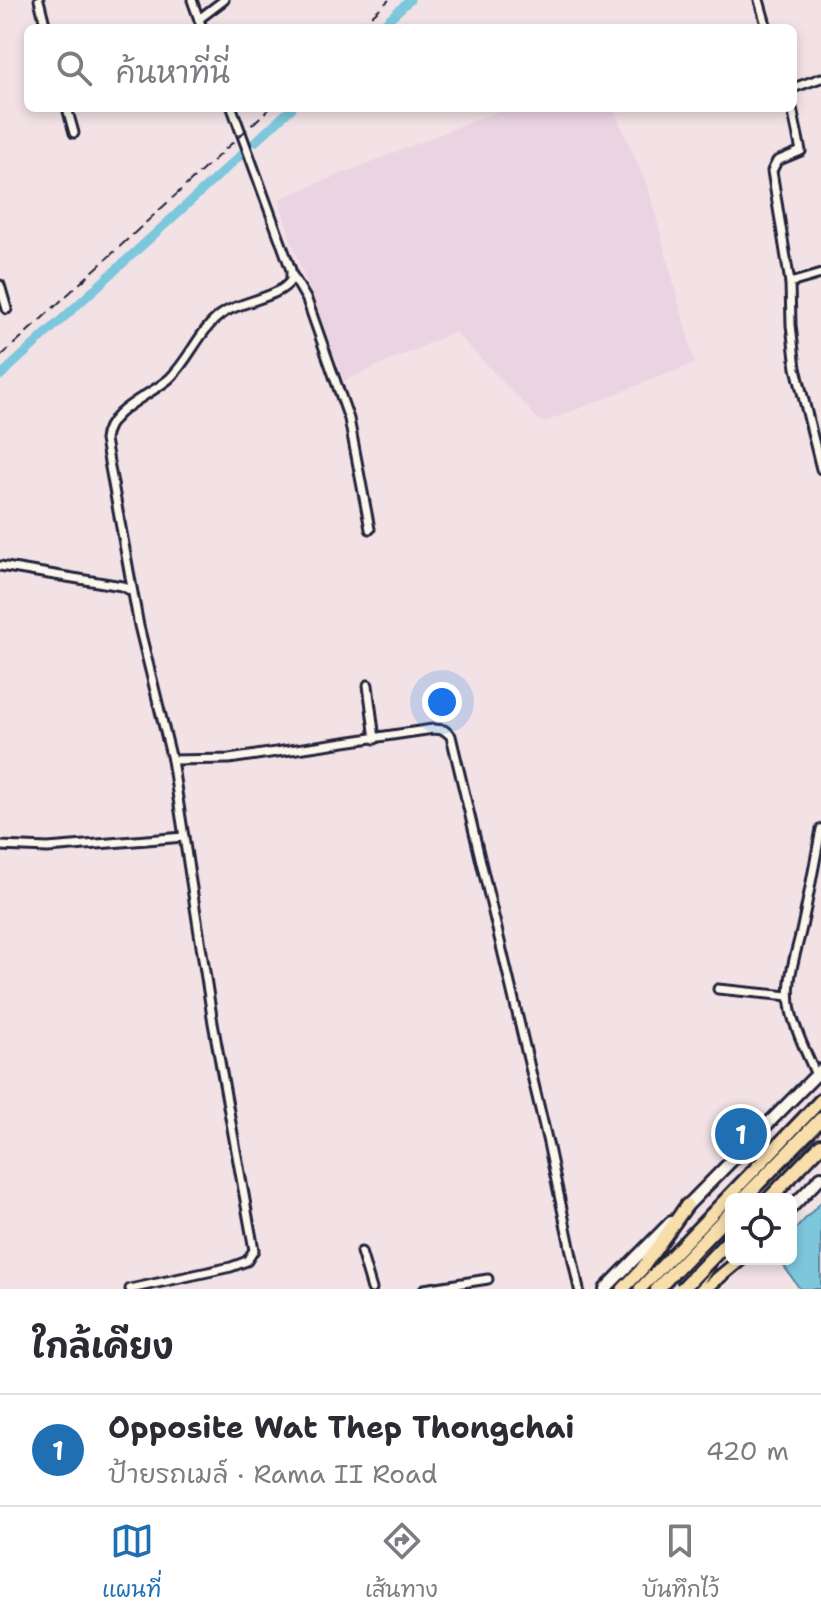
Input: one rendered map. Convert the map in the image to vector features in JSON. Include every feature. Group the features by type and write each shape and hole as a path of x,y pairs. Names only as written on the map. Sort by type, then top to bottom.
{"highway":[{"path":"640,1289 821,1100"},
{"path":"749,1193 821,1119"},
{"path":"773,1193 821,1143"},
{"path":"623,1289 641,1270 687,1205"},
{"path":"657,1289 725,1218"},
{"path":"641,1270 703,1223"},
{"path":"680,1289 725,1241"},
{"path":"693,1289 725,1242"},
{"path":"705,1289 735,1265"}],"main road":[{"path":"605,1289 819,1072"},
{"path":"797,1202 821,1177"},
{"path":"714,1289 736,1265"}],"street":[{"path":"39,0 45,24"},
{"path":"192,0 201,24"},
{"path":"199,19 224,0"},
{"path":"759,0 766,24"},
{"path":"797,87 821,78"},
{"path":"68,112 74,133"},
{"path":"233,112 291,275 307,300 349,419 370,529"},
{"path":"793,112 801,151 777,161 772,171 790,283 796,368 821,469"},
{"path":"790,283 821,274"},
{"path":"130,1289 231,1267 247,1261 254,1250 213,1023 172,760 132,591 106,451 107,426 172,376 209,325 223,313 283,288 289,284 291,275"},
{"path":"0,285 7,309"},
{"path":"0,566 122,586 132,591"},
{"path":"368,685 375,739"},
{"path":"172,760 229,759 433,729 444,730 451,736 548,1143 579,1289"},
{"path":"819,1072 797,1029 789,996 791,965 801,931 821,829"},
{"path":"0,846 76,846 184,837"},
{"path":"718,989 789,996"},
{"path":"361,1252 372,1289"},
{"path":"424,1289 488,1279"}],"shaded area":[{"path":"495,112 615,112 649,190 695,363 542,423 455,332 344,381 291,241 279,199"}],"water":[{"path":"821,1202 821,1289 800,1289 783,1265 797,1265 797,1228"}],"waterway":[{"path":"383,24 410,0"},
{"path":"255,142 288,112"},
{"path":"0,376 243,153"}],"railway":[{"path":"362,24 389,0"},
{"path":"0,357 266,112"}],"place":[{"name":"Opposite Wat Thep Thongchai","path":"741,1134"}]}
